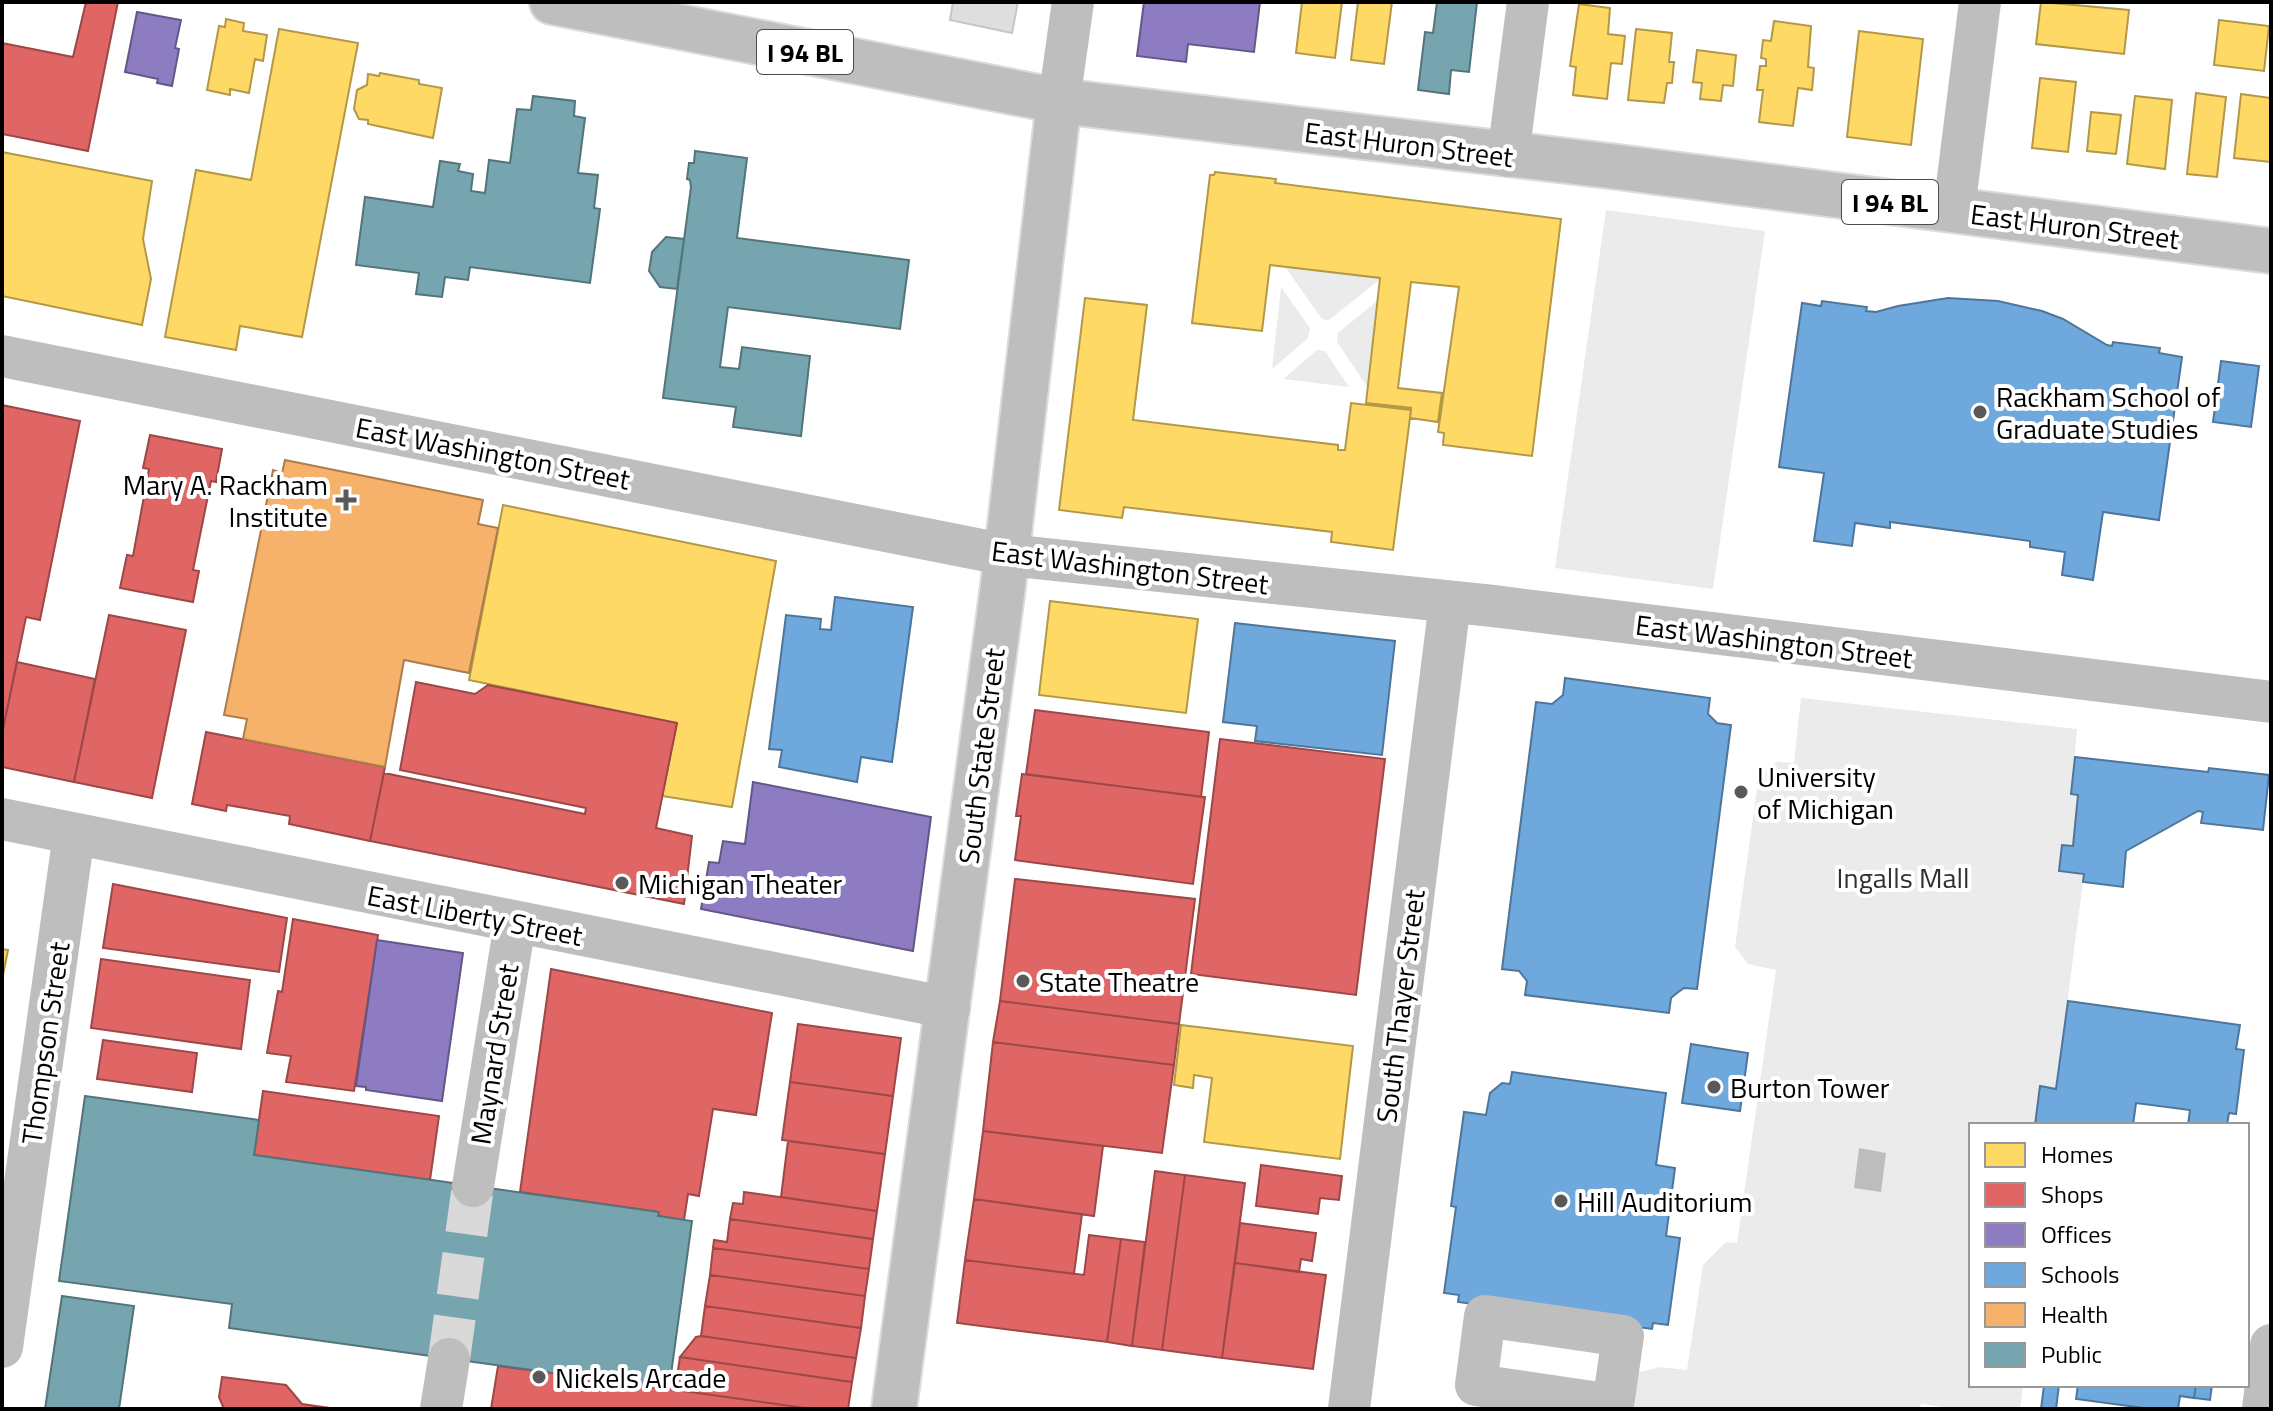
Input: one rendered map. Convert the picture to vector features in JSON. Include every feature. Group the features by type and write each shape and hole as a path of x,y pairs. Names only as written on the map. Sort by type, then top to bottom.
{"main road":[{"name":"East Huron Street","path":"552,2 1059,101 1610,166 2271,251"},
{"name":"South State Street","path":"894,1409 1007,555 1059,101"}],"street":[{"path":"1059,101 1073,2"},
{"path":"1508,156 1528,2"},
{"path":"1954,210 1980,2"},
{"name":"East Washington Street","path":"2,356 1007,555 1450,602 2271,702"},
{"name":"South Thayer Street","path":"1349,1409 1450,602"},
{"name":"East Liberty Street","path":"2,819 949,1008"},
{"name":"Thompson Street","path":"2,1347 74,834"},
{"name":"Maynard Street","path":"473,1186 515,923"},
{"path":"2263,1409 2271,1345"},
{"path":"441,1409 449,1359"}],"green space":[{"path":"1606,210 1765,231 1713,589 1555,568"},
{"path":"1283,264 1384,276 1329,320 1322,319"},
{"path":"1281,287 1310,328 1308,338 1272,369"},
{"path":"1378,300 1368,388 1337,342 1338,333"},
{"path":"1317,350 1325,351 1349,387 1283,379"},
{"name":"Ingalls Mall","path":"1801,698 2077,729 2071,794 2078,795 2073,846 2062,846 2059,871 2084,874 2056,1089 2040,1087 2035,1123 1969,1123 1969,1387 2023,1387 2020,1409 1959,1409 1921,1404 1920,1409 1627,1409 1633,1374 1660,1367 1687,1370 1703,1265 1726,1242 1737,1243 1776,970 1748,964 1735,947 1759,775 1777,762 1794,763"}],"shaded area":[{"path":"1859,1148 1886,1153 1881,1192 1854,1188"}],"building: Homes":[{"path":"1302,2 1342,2 1335,58 1296,53"},
{"path":"1358,2 1392,2 1384,64 1351,60"},
{"path":"2041,2 2129,10 2124,54 2036,44"},
{"path":"1579,4 1610,8 1608,34 1625,36 1622,64 1611,63 1607,99 1573,95 1576,67 1570,66"},
{"path":"226,19 244,23 243,31 267,35 263,61 255,59 249,93 230,89 230,95 207,90 219,26 225,27"},
{"path":"2219,20 2269,26 2264,71 2214,65"},
{"path":"1774,21 1811,26 1808,67 1814,68 1812,90 1798,88 1793,126 1759,122 1763,90 1757,90 1760,66 1766,66 1766,59 1761,58 1763,40 1771,41"},
{"path":"279,29 358,43 302,337 240,326 236,350 165,337 196,170 251,180"},
{"path":"1636,29 1672,33 1669,62 1674,62 1672,83 1667,83 1664,103 1628,100"},
{"path":"1859,31 1923,39 1911,145 1847,137"},
{"path":"1697,50 1736,55 1733,86 1723,85 1721,101 1700,99 1702,83 1693,82"},
{"path":"380,73 442,88 433,138 368,124 368,120 359,119 354,109 357,90 367,85 368,74 379,76"},
{"path":"2040,78 2076,82 2068,152 2032,148"},
{"path":"2196,93 2226,97 2217,177 2187,174"},
{"path":"2241,94 2271,98 2270,162 2234,158"},
{"path":"2135,96 2172,100 2165,169 2127,164"},
{"path":"2091,112 2121,115 2116,154 2087,151"},
{"path":"2,152 152,181 143,239 151,279 142,325 2,296"},
{"path":"1215,172 1276,179 1275,183 1561,219 1532,456 1443,445 1444,433 1438,432 1459,287 1411,282 1398,388 1442,393 1438,422 1410,418 1411,408 1366,403 1380,278 1270,265 1262,331 1192,323 1210,175"},
{"path":"1085,298 1147,305 1133,420 1338,445 1338,450 1345,450 1351,403 1411,410 1393,550 1331,542 1332,532 1124,507 1122,518 1059,510"},
{"path":"503,505 776,561 732,807 662,796 677,723 469,680"},
{"path":"1050,601 1198,619 1186,713 1039,695"},
{"path":"2,949 8,950 2,980"},
{"path":"1181,1025 1353,1046 1340,1159 1204,1142 1212,1078 1194,1075 1193,1088 1174,1085"}],"building: Shops":[{"path":"86,2 118,2 88,151 2,134 2,43 73,57"},
{"path":"2,405 80,421 40,620 26,617 2,734"},
{"path":"150,435 222,449 216,482 211,481 193,570 199,571 193,602 120,588 127,555 133,556 149,469 143,468"},
{"path":"109,615 186,630 152,798 74,782"},
{"path":"17,662 95,679 74,782 2,767 2,734"},
{"path":"416,682 475,694 488,685 677,723 656,828 692,836 684,904 370,841 384,773 585,814 586,808 400,770"},
{"path":"1035,710 1209,732 1201,797 1026,774"},
{"path":"206,732 385,767 370,841 289,824 290,816 227,805 226,811 192,804"},
{"path":"1220,739 1385,759 1356,995 1191,974"},
{"path":"1022,774 1205,797 1193,884 1015,860 1021,816 1016,816"},
{"path":"1015,879 1195,899 1179,1024 1000,1001"},
{"path":"113,884 287,918 279,972 103,948"},
{"path":"293,919 378,935 354,1091 286,1082 291,1056 267,1053 278,991 282,992"},
{"path":"101,959 250,980 241,1049 91,1028"},
{"path":"551,969 772,1013 756,1115 713,1109 699,1196 688,1194 684,1220 658,1216 659,1212 520,1192"},
{"path":"1000,1001 1179,1024 1174,1065 993,1042"},
{"path":"798,1024 901,1038 893,1096 790,1082"},
{"path":"103,1040 197,1053 192,1092 97,1079"},
{"path":"993,1042 1174,1065 1162,1153 983,1131"},
{"path":"790,1082 893,1096 885,1154 782,1140"},
{"path":"263,1091 439,1116 430,1180 254,1155"},
{"path":"983,1131 1103,1146 1094,1216 974,1199"},
{"path":"788,1141 885,1154 877,1211 781,1197"},
{"path":"1261,1165 1342,1176 1339,1200 1320,1198 1318,1214 1256,1206"},
{"path":"1155,1171 1185,1175 1162,1350 1132,1346"},
{"path":"1185,1175 1245,1183 1222,1358 1162,1350"},
{"path":"744,1192 877,1211 873,1239 730,1219 733,1203 743,1204"},
{"path":"974,1199 1082,1214 1074,1274 965,1260"},
{"path":"730,1219 873,1239 869,1269 713,1248 714,1240 727,1242"},
{"path":"1240,1223 1316,1233 1312,1261 1301,1259 1299,1272 1235,1263"},
{"path":"1089,1235 1121,1239 1107,1342 957,1323 965,1260 1084,1275"},
{"path":"1121,1239 1145,1242 1132,1346 1107,1342"},
{"path":"713,1248 869,1269 865,1296 710,1275"},
{"path":"1235,1263 1326,1275 1313,1369 1222,1358"},
{"path":"710,1275 865,1296 861,1328 705,1306"},
{"path":"705,1306 861,1328 856,1358 701,1336"},
{"path":"696,1337 856,1358 852,1382 680,1357"},
{"path":"680,1357 852,1382 848,1409 812,1409 675,1390"},
{"name":"Nickels Arcade","path":"498,1366 669,1389 812,1409 491,1409"},
{"path":"222,1377 286,1385 302,1404 337,1409 224,1409 219,1397"}],"building: Offices":[{"path":"1144,2 1260,2 1254,52 1188,44 1186,62 1137,56"},
{"path":"137,12 181,20 172,86 157,83 158,79 125,72"},
{"path":"753,782 931,817 913,951 701,909 709,862 719,863 723,841 745,844"},
{"path":"377,940 463,953 442,1101 356,1086"}],"building: Schools":[{"name":"Rackham School of Graduate Studies","path":"1948,298 1998,301 2042,311 2063,319 2107,345 2112,346 2113,342 2160,348 2159,353 2182,357 2159,520 2103,512 2093,580 2062,575 2065,552 2030,547 2030,541 1890,522 1890,528 1855,523 1852,546 1814,541 1824,473 1779,467 1802,303 1821,306 1822,301 1867,307 1866,311 1876,312"},
{"path":"2221,361 2259,366 2251,427 2213,422"},
{"path":"835,597 913,607 892,762 861,757 857,782 779,767 782,750 769,749 786,615 821,619 820,629 831,630"},
{"path":"1235,623 1395,641 1382,755 1255,741 1257,726 1223,722"},
{"path":"1565,678 1710,698 1708,714 1717,723 1731,725 1697,989 1684,988 1671,998 1669,1013 1525,995 1527,981 1519,971 1502,969 1536,702 1552,704 1563,695"},
{"path":"2075,757 2208,772 2209,768 2269,775 2263,830 2201,823 2203,812 2198,811 2126,851 2123,887 2083,882 2084,874 2059,871 2062,845 2073,846 2078,795 2071,794"},
{"path":"2068,1001 2240,1025 2236,1049 2244,1050 2236,1114 2229,1113 2227,1123 2188,1123 2190,1110 2136,1103 2133,1123 2035,1123 2040,1086 2056,1089"},
{"name":"Burton Tower","path":"1691,1044 1748,1053 1740,1111 1682,1103"},
{"name":"Hill Auditorium","path":"1512,1072 1666,1093 1656,1165 1675,1168 1666,1236 1680,1238 1668,1325 1653,1323 1652,1329 1458,1302 1459,1295 1444,1293 1456,1207 1451,1206 1464,1112 1486,1115 1490,1093 1502,1083 1510,1084"},
{"path":"2044,1387 2059,1387 2056,1409 2041,1409"},
{"path":"2078,1387 2196,1387 2194,1398 2180,1396 2178,1409 2151,1409 2076,1399"},
{"path":"2196,1387 2212,1387 2210,1400 2194,1398"}],"building: Health":[{"path":"285,460 483,500 478,524 498,528 469,673 404,660 385,767 243,739 247,719 224,715 273,470 282,473"}],"building: Public":[{"path":"1437,2 1477,2 1469,72 1451,70 1449,94 1418,90 1425,32 1433,33"},
{"path":"533,96 575,101 574,116 585,118 578,173 598,175 594,208 600,209 590,283 470,267 468,280 445,277 442,297 416,294 419,273 356,265 365,197 433,207 440,161 460,164 458,171 473,174 471,191 485,193 489,160 510,163 517,109 531,110"},
{"path":"695,151 747,158 737,238 909,260 900,329 728,307 720,367 739,369 742,347 810,356 801,436 733,427 736,407 663,398 691,187 687,179 689,163 694,163"},
{"path":"666,237 684,239 677,289 660,287 649,271 652,252"},
{"path":"85,1096 259,1120 254,1155 659,1212 658,1216 692,1221 669,1389 229,1328 232,1304 59,1281"},
{"path":"62,1296 134,1306 119,1409 45,1409"}],"building: Other":[{"path":"953,2 1018,2 1012,33 950,20"}],"tunnel":[{"path":"449,1359 473,1186"}],"place":[{"name":"Rackham School of Graduate Studies","path":"1980,412"},
{"name":"Mary A. Rackham Institute","path":"346,500"},
{"name":"University of Michigan","path":"1741,792"},
{"name":"Michigan Theater","path":"622,883"},
{"name":"State Theatre","path":"1023,981"},
{"name":"Burton Tower","path":"1714,1087"},
{"name":"Hill Auditorium","path":"1561,1201"},
{"name":"Nickels Arcade","path":"539,1377"}]}
